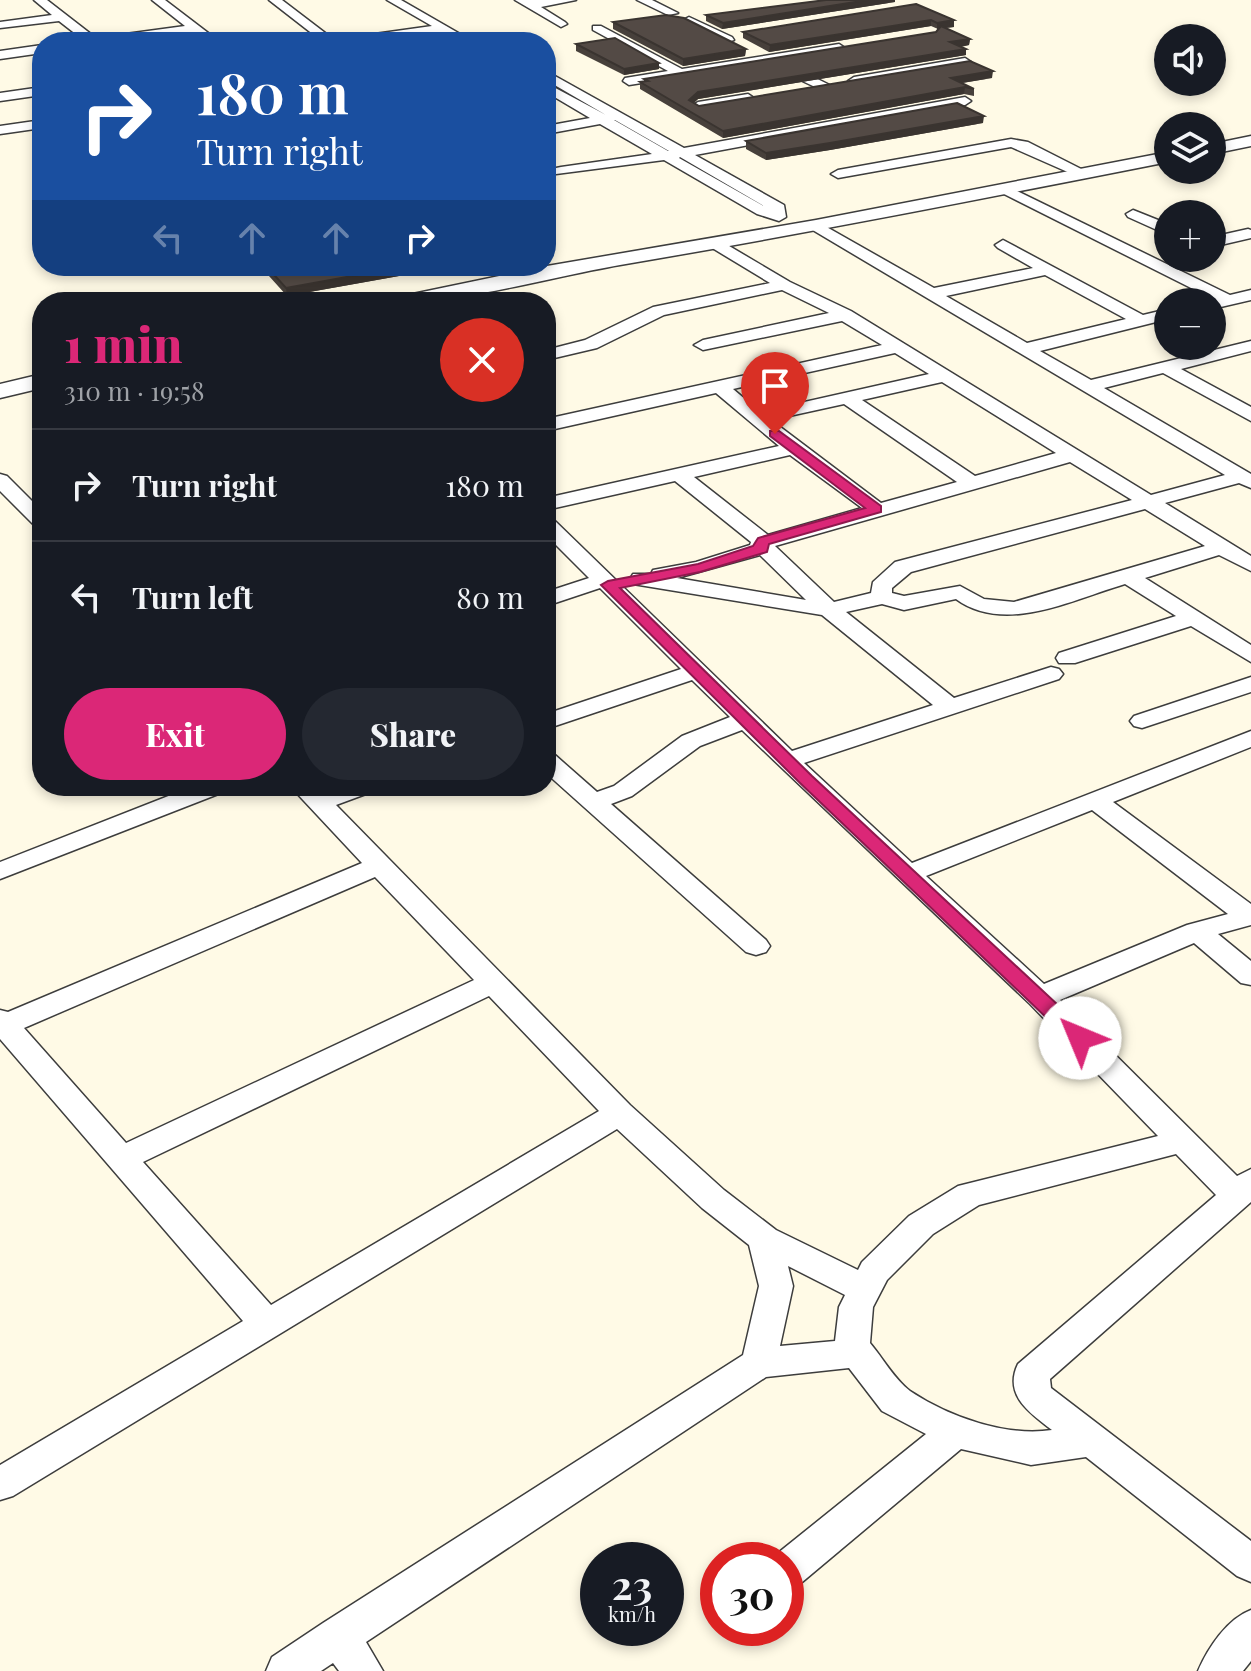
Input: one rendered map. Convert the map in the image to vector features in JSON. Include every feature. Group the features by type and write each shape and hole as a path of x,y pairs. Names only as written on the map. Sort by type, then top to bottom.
{"street":[{"path":"40,0 80,32"},
{"path":"158,0 201,32"},
{"path":"275,0 318,32"},
{"path":"393,0 456,32"},
{"path":"413,0 451,30"},
{"path":"526,2 570,0"},
{"path":"643,0 672,13"},
{"path":"526,2 561,24"},
{"path":"0,25 60,17"},
{"path":"689,20 822,86 887,114"},
{"path":"167,32 196,28"},
{"path":"597,28 679,72"},
{"path":"434,32 451,30"},
{"path":"440,32 451,30"},
{"path":"719,36 734,34"},
{"path":"629,81 857,45"},
{"path":"0,55 32,50"},
{"path":"791,91 965,62"},
{"path":"556,81 779,208 787,223"},
{"path":"0,94 32,89"},
{"path":"556,93 787,223 816,226 1154,160"},
{"path":"698,106 760,96"},
{"path":"561,171 665,156 965,101"},
{"path":"0,112 30,142"},
{"path":"556,128 618,117"},
{"path":"0,130 32,126"},
{"path":"1226,146 1251,141"},
{"path":"838,174 1011,143 1023,145 1084,174"},
{"path":"1007,190 1143,258 1196,288"},
{"path":"1133,214 1154,224"},
{"path":"556,267 714,243 787,223"},
{"path":"816,226 1246,479"},
{"path":"1226,239 1248,234"},
{"path":"714,243 784,285 845,315 1251,565"},
{"path":"1003,245 1141,321"},
{"path":"1143,258 1154,255"},
{"path":"930,294 1046,270"},
{"path":"445,292 513,276"},
{"path":"556,353 591,344 659,311 784,285"},
{"path":"1226,301 1251,295"},
{"path":"703,345 845,315"},
{"path":"1025,349 1154,318"},
{"path":"1090,386 1251,346"},
{"path":"556,423 898,347"},
{"path":"1165,367 1251,415"},
{"path":"756,418 945,376"},
{"path":"0,391 32,383"},
{"path":"718,385 793,449 876,509"},
{"path":"1223,400 1251,393"},
{"path":"846,397 972,483"},
{"path":"556,502 793,449"},
{"path":"556,596 606,582 700,568 876,509 1072,455"},
{"path":"679,475 762,545 829,610 950,707"},
{"path":"882,597 881,587 903,567 1146,501 1246,479"},
{"path":"0,480 32,512"},
{"path":"556,533 787,761 1040,997 1182,1141 1244,1189 1031,1374 1034,1395 1251,1564"},
{"path":"641,579 829,610 882,597 904,603 960,592 978,605 1015,609 1222,547"},
{"path":"1128,576 1251,655"},
{"path":"787,761 950,707 1194,618"},
{"path":"556,719 696,671"},
{"path":"1142,721 1251,684"},
{"path":"593,802 623,791 691,741 745,720"},
{"path":"908,874 1251,738"},
{"path":"556,769 756,946"},
{"path":"0,871 191,796"},
{"path":"314,796 619,1113 713,1199 764,1239 865,1289"},
{"path":"1094,800 1250,916"},
{"path":"267,1324 2,1023 380,865"},
{"path":"1040,997 1197,931 1250,916"},
{"path":"1197,931 1251,976"},
{"path":"121,1159 493,982"},
{"path":"0,1484 619,1113"},
{"path":"1092,1440 1031,1449 955,1432 895,1400 852,1346 856,1307 874,1271 921,1225 969,1195 1182,1141"},
{"path":"759,1363 776,1286 764,1239"},
{"path":"286,1671 759,1363 857,1353"},
{"path":"804,1556 955,1432"},
{"path":"1218,1671 1251,1629"},
{"path":"337,1636 363,1671"}],"building":[{"path":"826,0 868,0 723,23 706,15"},
{"path":"916,4 954,20 937,23 931,20 770,45 743,32"},
{"path":"666,15 684,18 746,49 683,59 613,22"},
{"path":"941,26 970,39 950,42 966,49 698,92 689,100 699,106 970,61 993,71 951,78 974,89 965,87 723,131 640,82 936,32"},
{"path":"615,38 659,63 624,69 576,44"},
{"path":"957,103 984,116 766,153 746,141"},
{"path":"275,276 353,276 286,288"}],"route":[{"path":"775,434 876,509 763,541 760,544 762,548 700,568 608,585 806,779 1080,1038"}]}
